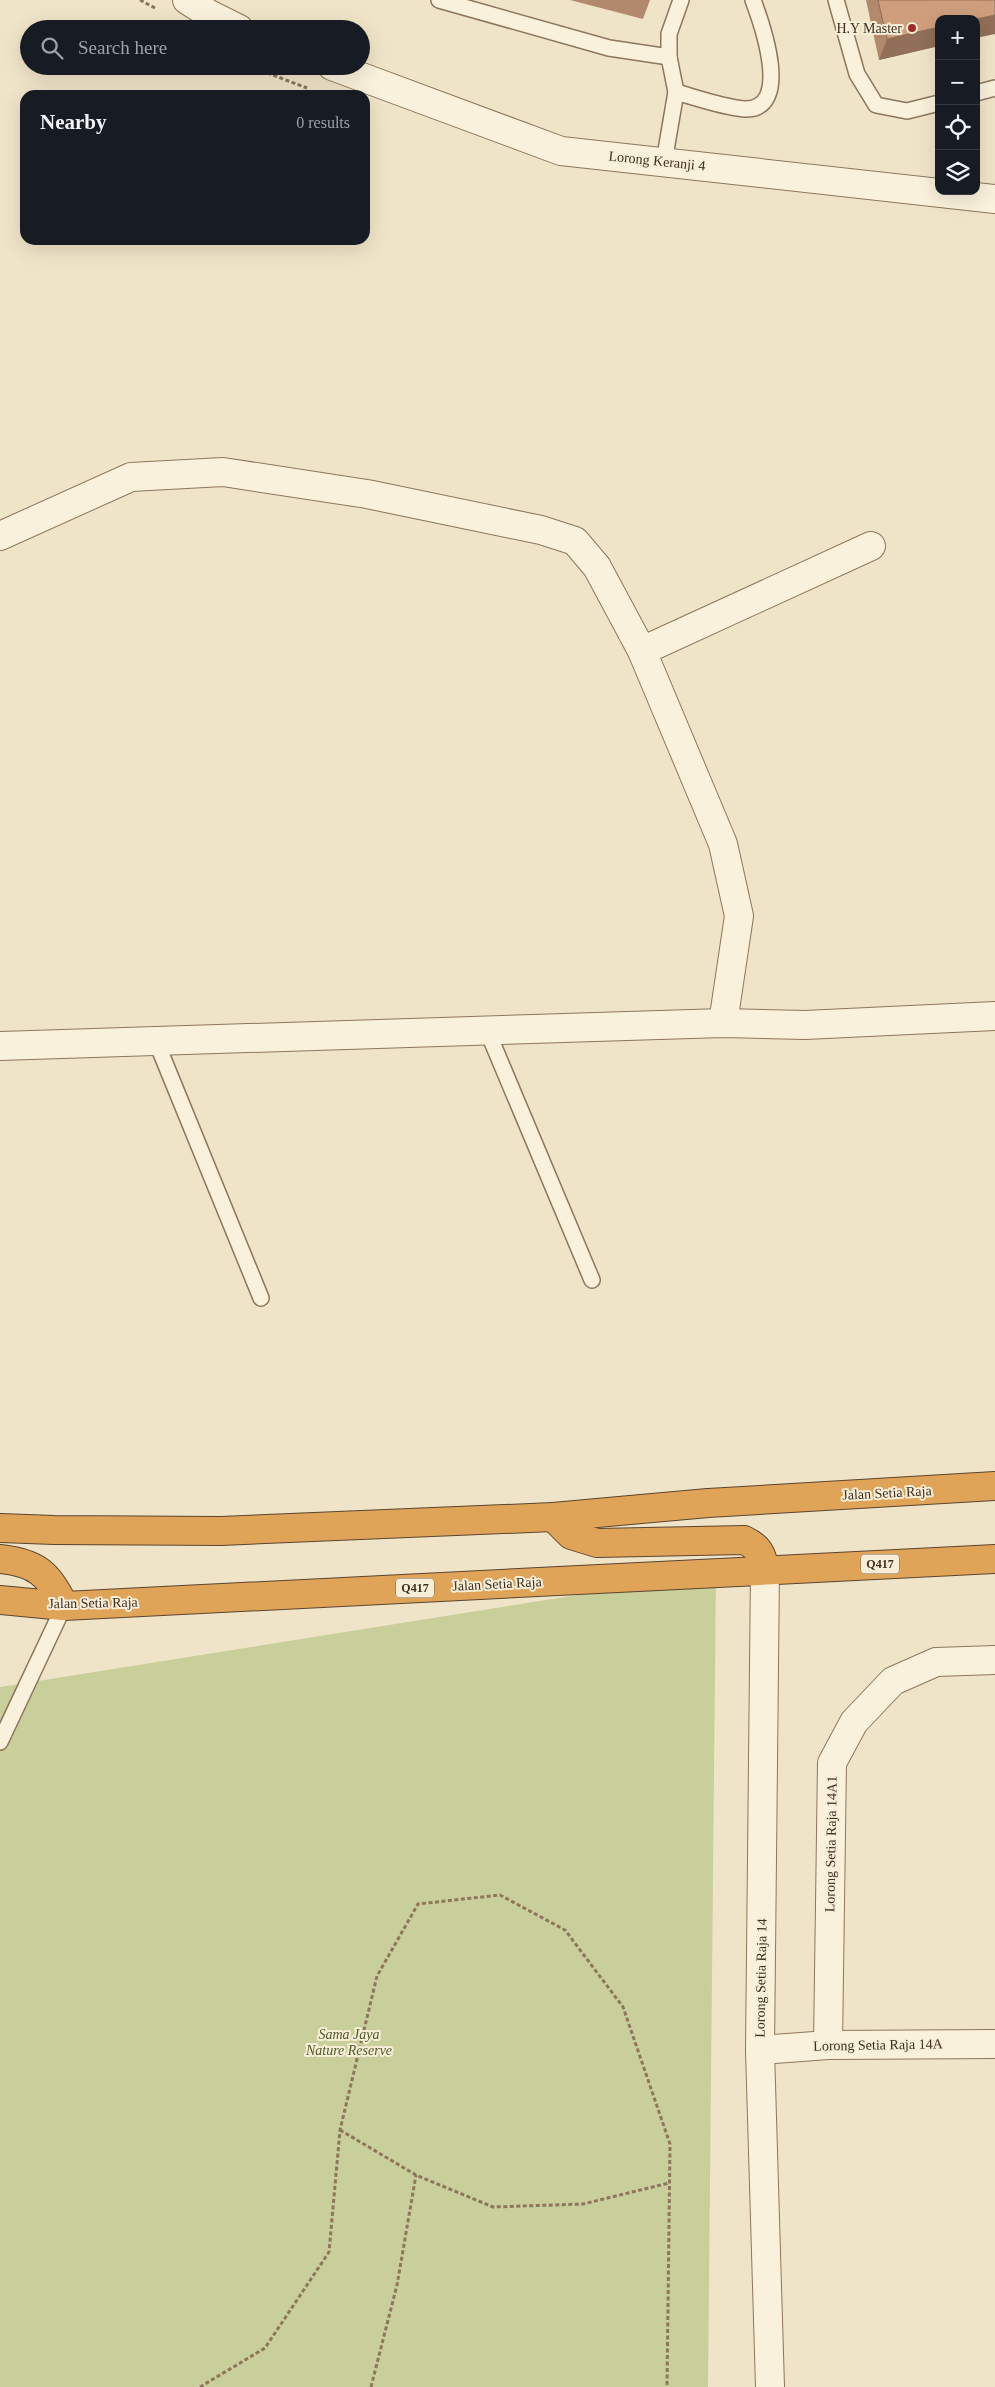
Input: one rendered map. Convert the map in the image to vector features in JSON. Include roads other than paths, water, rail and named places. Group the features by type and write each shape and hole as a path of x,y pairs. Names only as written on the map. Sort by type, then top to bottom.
{"highway":[{"name":"Jalan Setia Raja","path":"0,1528 221,1531 553,1517 708,1504 995,1486"},
{"path":"553,1517 571,1536 597,1543 744,1540 755,1545 762,1554 765,1570"},
{"path":"0,1559 34,1567 53,1582 64,1606"},
{"name":"Jalan Setia Raja","path":"0,1600 64,1606 995,1559"}],"street":[{"path":"205,5 226,20"},
{"name":"Lorong Keranji 4","path":"357,75 561,150 995,199"},
{"path":"0,536 131,477 223,472 367,494 541,530 575,542 597,567 642,651 723,844 738,916 723,1023"},
{"path":"642,651 871,546"},
{"path":"0,1046 723,1023 805,1025 995,1016"},
{"name":"Lorong Setia Raja 14","path":"765,1570 760,2050 770,2387"},
{"name":"Lorong Setia Raja 14A1","path":"828,2045 832,1763 854,1722 893,1681 936,1662 995,1660"},
{"name":"Lorong Setia Raja 14A","path":"760,2050 828,2045 995,2044"}],"lane":[{"path":"439,0 609,48 670,57"},
{"path":"664,162 676,92 670,57 669,34 681,0"},
{"path":"676,92 745,109 759,105 769,95 772,82 769,60 753,0"},
{"path":"836,0 857,74 876,105 906,112 935,104"},
{"path":"980,92 995,88"},
{"path":"487,1030 592,1280"},
{"path":"156,1041 262,1298"},
{"path":"0,1742 64,1606"}],"place":[{"name":"H.Y Master","path":"912,28"}],"park label":[{"name":"Sama Jaya Nature Reserve","path":"349,2042"}]}
